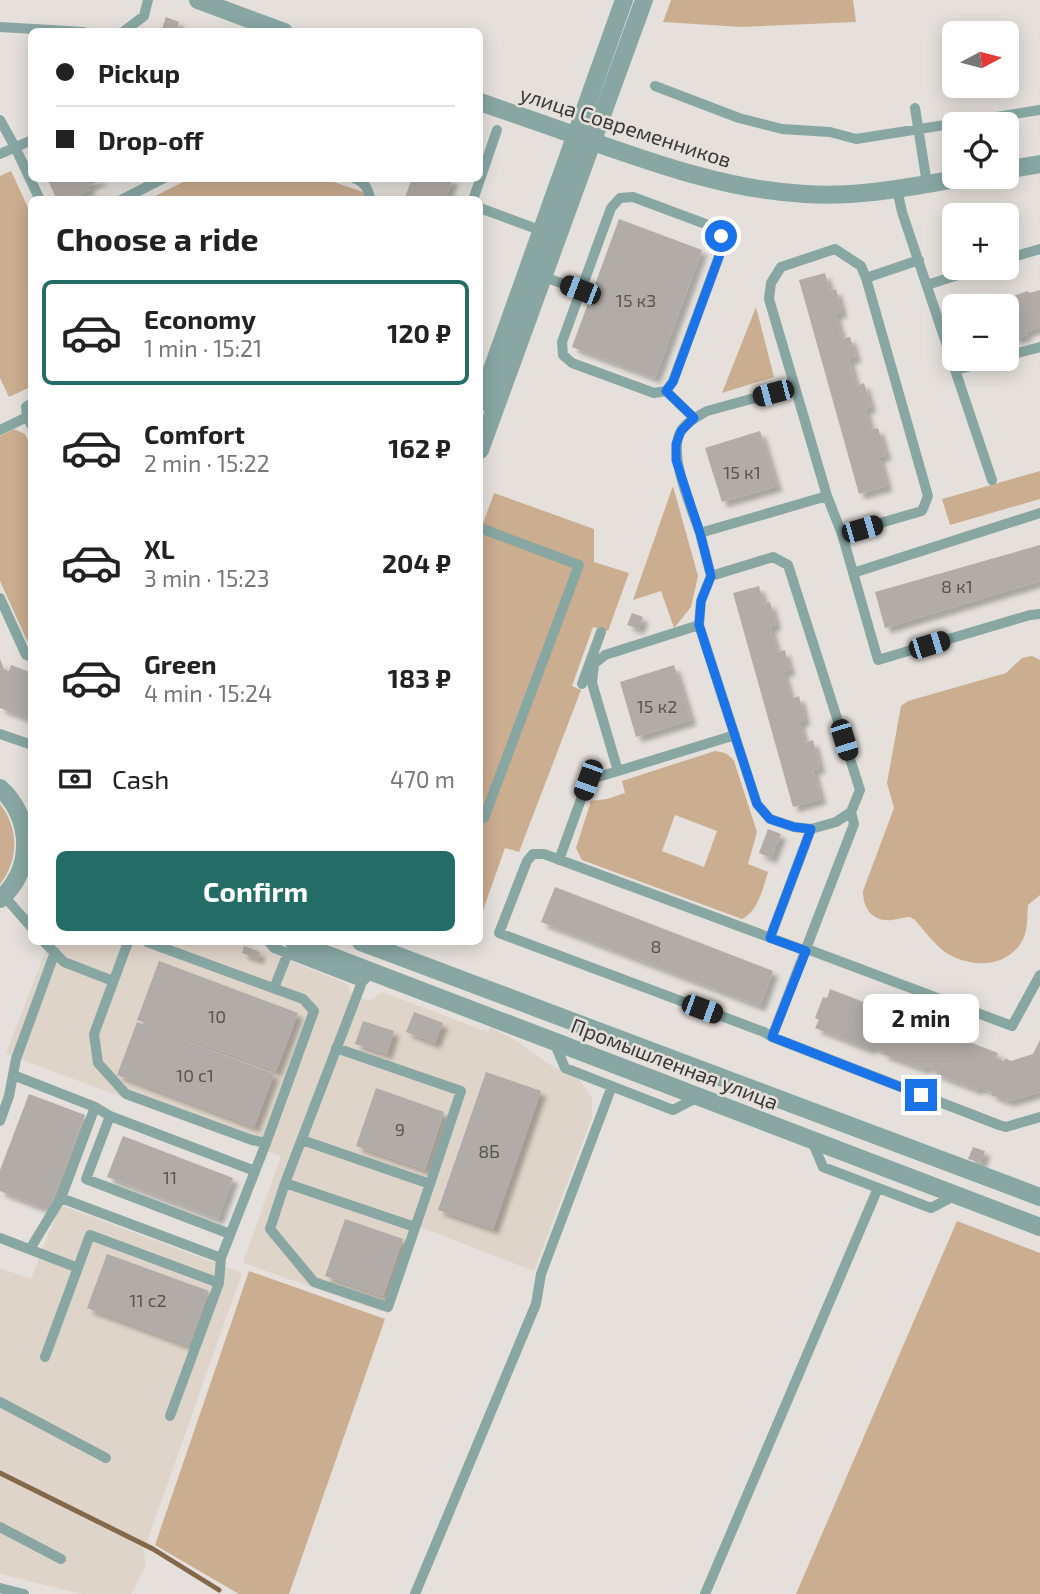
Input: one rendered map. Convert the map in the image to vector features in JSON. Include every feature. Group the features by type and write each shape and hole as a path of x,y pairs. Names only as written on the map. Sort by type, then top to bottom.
{"street":[{"path":"198,0 224,4 266,28"},
{"path":"483,440 535,273 583,138 624,0"},
{"path":"583,138 644,0"},
{"name":"улица Современников","path":"483,103 702,177 777,191 843,194 942,181"},
{"path":"1019,168 1040,164"},
{"path":"483,396 535,273"},
{"path":"0,789 13,803 20,816 26,844 26,870 2,898"},
{"path":"13,803 28,810"},
{"name":"Промышленная улица","path":"369,945 1040,1197"},
{"name":"Промышленная улица","path":"291,947 554,1042 1040,1227"}],"lane":[{"path":"128,28 144,16 148,0"},
{"path":"0,27 28,29"},
{"path":"655,86 739,118 782,129 830,132 856,139 1040,110"},
{"path":"915,108 927,184"},
{"path":"0,120 28,175"},
{"path":"483,171 497,130"},
{"path":"0,154 28,142"},
{"path":"129,196 156,182"},
{"path":"897,189 902,212 942,329"},
{"path":"633,197 711,226 721,236 721,251 673,382 666,391 654,393 572,363 563,355 562,342 580,290 611,208 620,198 633,197"},
{"path":"483,209 549,233"},
{"path":"1019,255 1040,248"},
{"path":"842,534 922,511 928,496 866,278 861,266 835,249 781,267 771,283 769,299 878,660 1040,614"},
{"path":"866,278 919,260"},
{"path":"535,273 591,294"},
{"path":"927,285 943,280"},
{"path":"1019,353 1040,347"},
{"path":"956,371 992,480"},
{"path":"711,576 773,558 788,565 860,790 851,812 836,822 811,829 794,827 770,819 757,804 699,625 701,601 711,576 676,460 676,444 681,431 694,418 707,411 795,387"},
{"path":"666,391 694,418"},
{"path":"0,430 28,422"},
{"path":"700,533 827,496"},
{"path":"853,573 1040,513"},
{"path":"483,529 579,565 483,818"},
{"path":"0,598 28,656"},
{"path":"592,664 605,655 699,625"},
{"path":"582,684 592,664 601,632"},
{"path":"592,664 592,683 618,771"},
{"path":"0,734 28,744"},
{"path":"559,860 588,780 735,735"},
{"path":"772,1037 854,824 851,812"},
{"path":"770,938 811,829"},
{"path":"1040,975 1012,1026 544,854 534,855 527,861 499,933 764,1032 999,1125 1012,1126 1040,1117"},
{"path":"2,898 28,924"},
{"path":"47,945 64,962 113,981"},
{"path":"127,945 94,1034 98,1063 126,1094 266,1143"},
{"path":"155,945 303,999 314,1010 221,1258 219,1283 170,1416"},
{"path":"272,945 274,948 291,947 274,988"},
{"path":"0,1121 9,1096 16,1059 55,952"},
{"path":"336,1048 461,1091 388,1307 314,1282 270,1229 336,1048 368,977"},
{"path":"554,1042 565,1068 673,1110 698,1097"},
{"path":"13,1075 95,1107 110,1116 255,1171"},
{"path":"415,1594 536,1304 541,1274 612,1086"},
{"path":"30,1250 61,1198 95,1107"},
{"path":"110,1116 86,1179 230,1234"},
{"path":"302,1140 430,1184"},
{"path":"812,1140 823,1167 931,1208 956,1195"},
{"path":"285,1183 415,1227"},
{"path":"705,1594 878,1188"},
{"path":"61,1198 221,1258"},
{"path":"45,1357 90,1235 219,1283"},
{"path":"0,1238 78,1268"},
{"path":"0,1402 106,1458"},
{"path":"0,1527 61,1559"},
{"path":"0,1588 24,1594"}],"shaded area":[{"path":"671,0 853,0 856,22 742,27 663,22"},
{"path":"11,171 28,208 28,388 9,397 0,378 0,176"},
{"path":"183,182 334,182 366,193 365,196 155,196"},
{"path":"756,307 774,377 722,393"},
{"path":"14,429 25,434 28,441 28,643 0,581 0,436"},
{"path":"1040,471 1040,499 950,525 942,499"},
{"path":"673,486 698,576 691,607 674,628 661,591 633,600"},
{"path":"494,493 594,529 594,562 629,573 608,631 593,627 572,686 581,690 519,852 505,848 483,910 483,524"},
{"path":"1032,656 1040,660 1040,895 1028,905 1027,925 1018,948 989,963 966,961 945,952 910,917 879,919 870,913 865,903 863,891 894,808 887,783 901,706 908,701 1006,673 1022,658"},
{"path":"715,751 726,754 734,761 757,832 748,864 768,872 759,899 748,916 742,919 582,860 576,848 591,801 625,793 622,781","holes":["675,815 717,831 704,867 662,851"]},
{"path":"0,804 11,823 14,844 11,865 0,884"},
{"path":"48,945 250,945 348,984 350,992 369,1001 382,992 488,1032 490,1027 515,1040 552,1066 579,1079 592,1098 592,1117 534,1271 420,1227 389,1314 243,1263 281,1156 6,1054"},
{"path":"60,1205 242,1273 143,1548 146,1565 131,1594 82,1594 0,1574 0,1268 31,1279"},
{"path":"957,1221 1040,1253 1040,1594 796,1594"},
{"path":"249,1271 385,1319 289,1594 239,1594 155,1545"}],"building":[{"path":"166,17 179,22 177,28 162,28"},
{"path":"49,182 96,182 88,186 90,190 78,196 55,196"},
{"path":"411,182 452,182 446,196 405,196"},
{"path":"619,219 702,250 655,378 572,347"},
{"path":"825,273 830,291 836,289 842,312 835,314 842,339 850,337 856,357 849,359 856,386 864,383 871,407 865,409 871,430 878,428 886,455 879,457 887,486 859,494 799,280"},
{"path":"1040,290 1040,327 1019,338 1019,294"},
{"path":"760,431 777,486 722,502 705,448"},
{"path":"1040,545 1040,581 885,628 875,592"},
{"path":"759,586 764,604 770,602 776,625 770,627 777,652 785,650 790,670 783,672 791,699 799,696 805,720 799,722 805,743 813,740 820,768 813,770 821,799 793,807 733,593"},
{"path":"632,613 643,617 639,629 627,625"},
{"path":"0,659 4,669 9,671 11,665 28,671 28,718 0,708"},
{"path":"674,665 691,720 636,737 620,682"},
{"path":"768,829 781,834 771,858 759,853"},
{"path":"555,887 773,971 760,1006 541,922"},
{"path":"244,946 260,952 258,959 242,953"},
{"path":"159,961 298,1013 276,1071 137,1020"},
{"path":"830,989 900,1019 901,1016 998,1053 996,1058 1004,1061 1005,1058 1011,1061 1033,1054 1040,1040 1040,1092 1009,1101 991,1095 992,1092 979,1087 978,1090 936,1074 938,1071 925,1066 924,1069 883,1054 884,1051 871,1046 870,1049 815,1028 819,1020 815,1018 823,997 827,998"},
{"path":"414,1012 443,1023 435,1043 406,1032"},
{"path":"363,1021 394,1031 387,1054 355,1044"},
{"path":"137,1022 274,1074 254,1127 117,1075"},
{"path":"486,1072 541,1091 493,1229 438,1210"},
{"path":"376,1088 444,1112 425,1170 356,1146"},
{"path":"29,1094 85,1115 49,1210 0,1191 0,1170"},
{"path":"123,1136 233,1178 218,1219 107,1177"},
{"path":"973,1147 985,1151 981,1163 968,1159"},
{"path":"345,1219 403,1239 383,1296 325,1276"},
{"path":"107,1254 209,1291 189,1346 87,1308"}],"waterway":[{"path":"0,1473 153,1549 219,1590"}],"route":[{"path":"721,236 721,251 673,382 666,391 694,418 681,431 676,444 676,460 711,576 701,601 699,625 757,804 770,819 811,829 770,938 806,951 772,1037 921,1095"}]}
